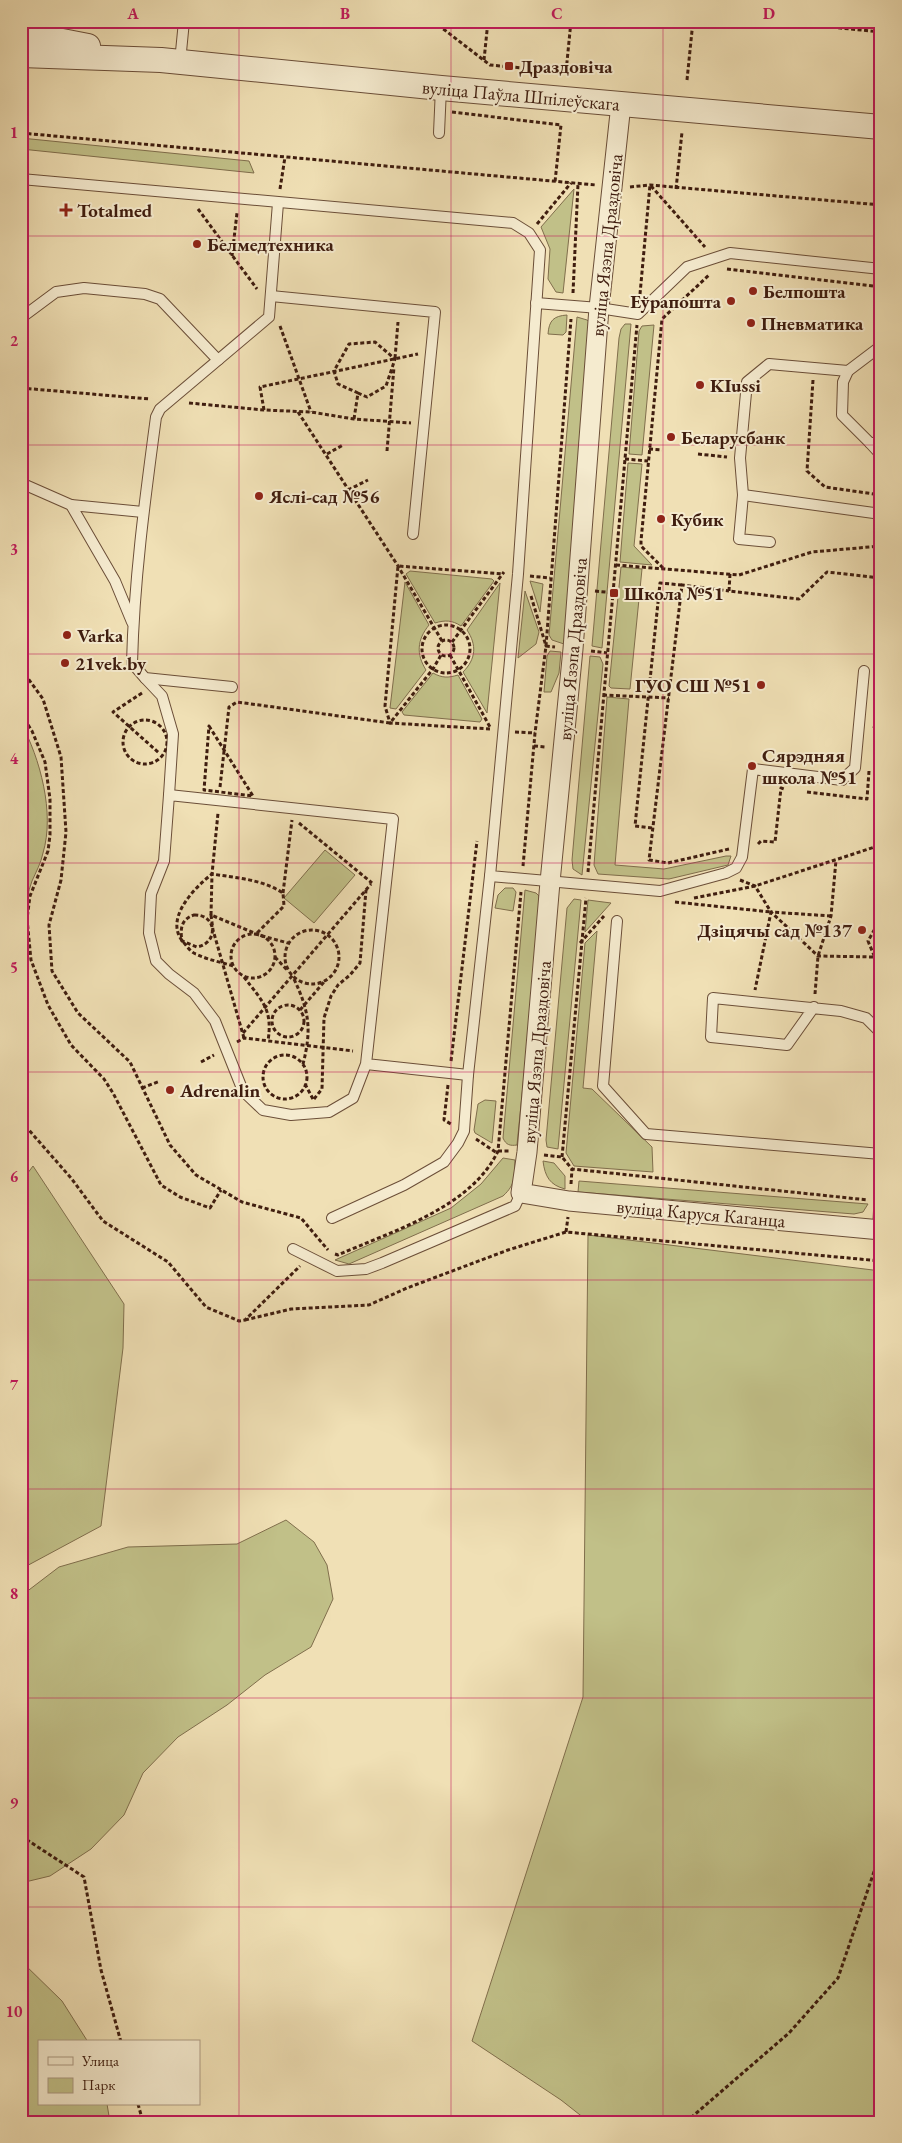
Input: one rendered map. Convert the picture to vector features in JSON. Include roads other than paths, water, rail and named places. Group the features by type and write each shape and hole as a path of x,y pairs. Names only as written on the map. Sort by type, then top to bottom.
{"street":[{"name":"вуліца Паўла Шпілеўскага","path":"21,33 171,61 441,99 620,104 881,127"},
{"name":"вуліца Паўла Шпілеўскага","path":"21,55 171,61"},
{"name":"вуліца Язэпа Драздовіча","path":"521,1193 527,1152 550,882 574,641 599,308 620,104"},
{"name":"вуліца Каруся Каганца","path":"521,1193 569,1201 879,1230"}],"lane":[{"path":"171,61 184,21"},
{"path":"438,133 441,99"},
{"path":"21,179 278,204 513,223 529,233 540,250 518,574 464,1131 458,1144 444,1162 404,1185 332,1218"},
{"path":"169,795 219,797 393,819 366,1064 354,1098 329,1112 291,1115 263,1110 243,1091 215,1021 194,993 169,974 156,960 149,933 151,894 164,861 173,734 162,696 132,662 133,623 143,512 156,417 169,401 269,317 278,204"},
{"path":"536,303 599,308 638,314 687,267 716,263 730,253 881,269"},
{"path":"21,318 56,292 84,288 145,294 160,299 218,360"},
{"path":"271,296 435,312 413,534"},
{"path":"881,346 848,371 843,382 842,415 870,442 881,456"},
{"path":"770,542 739,539 743,495 740,458 747,382 769,364 848,371"},
{"path":"870,442 881,443"},
{"path":"21,483 71,505 143,512"},
{"path":"743,495 881,514"},
{"path":"71,505 115,581 133,623"},
{"path":"490,876 660,891 726,873 736,868 742,857 753,769 842,780 855,768 864,670"},
{"path":"145,678 232,687"},
{"path":"617,921 603,1086 646,1134 881,1154"},
{"path":"814,1007 788,1045 711,1037 713,998 814,1007 841,1011 866,1018 881,1033"},
{"path":"366,1064 468,1075"},
{"path":"879,1230 881,1173"},
{"path":"293,1248 338,1271 366,1269 392,1260 514,1206 521,1193"}],"place":[{"name":"Драздовіча","path":"509,66"},
{"name":"Totalmed","path":"66,210"},
{"name":"Белмедтехника","path":"197,244"},
{"name":"Белпошта","path":"753,291"},
{"name":"Еўрапошта","path":"731,301"},
{"name":"Пневматика","path":"751,323"},
{"name":"KIussi","path":"700,385"},
{"name":"Беларусбанк","path":"671,437"},
{"name":"Яслі-сад №56","path":"259,496"},
{"name":"Кубик","path":"661,519"},
{"name":"Школа №51","path":"614,593"},
{"name":"Varka","path":"67,635"},
{"name":"21vek.by","path":"65,663"},
{"name":"ГУО СШ №51","path":"761,685"},
{"name":"Сярэдняя школа №51","path":"752,766"},
{"name":"Дзіцячы сад №137","path":"862,930"},
{"name":"Adrenalin","path":"170,1090"}]}
